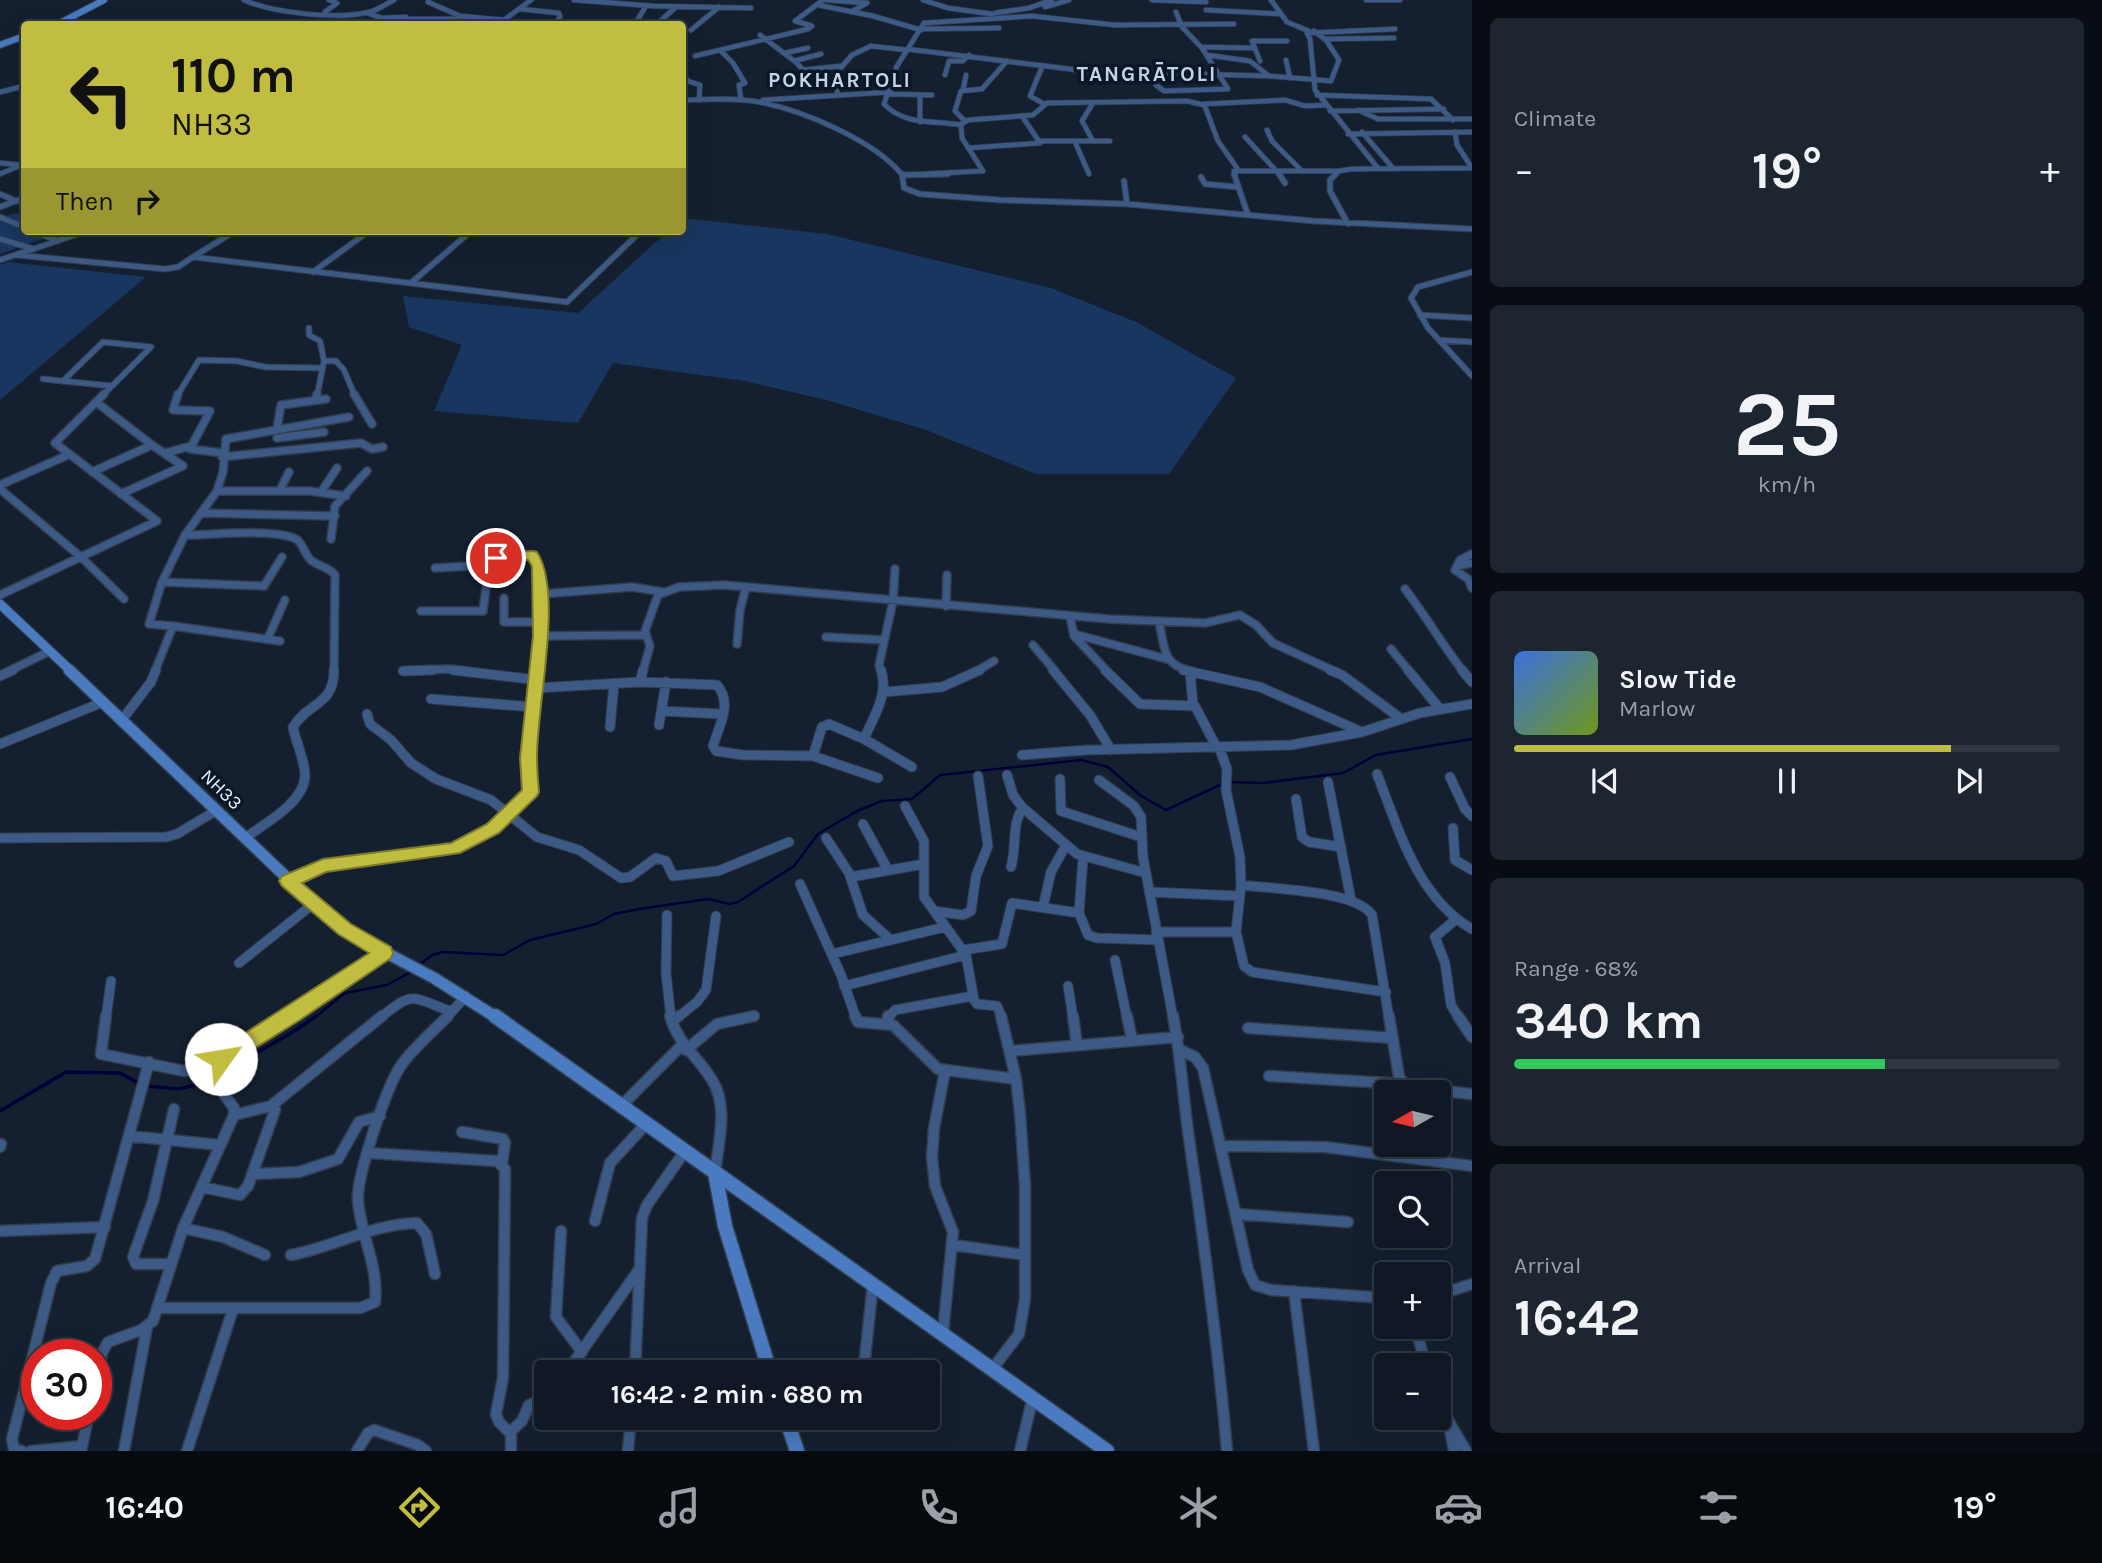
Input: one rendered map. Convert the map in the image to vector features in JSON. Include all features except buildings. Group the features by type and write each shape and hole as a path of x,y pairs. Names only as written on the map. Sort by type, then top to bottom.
{"main road":[{"path":"55,21 94,0"},
{"path":"64,21 104,0"},
{"path":"0,46 21,39"},
{"name":"NH33","path":"0,604 288,881 345,929 384,953 466,996 873,1282 1107,1451"},
{"path":"715,1172 725,1226 766,1360"},
{"path":"790,1430 797,1451"}],"street":[{"path":"244,0 262,7 367,13 382,18 504,20 531,0"},
{"path":"325,12 337,2 329,0"},
{"path":"367,13 394,0"},
{"path":"573,0 646,6 751,8"},
{"path":"695,7 697,0"},
{"path":"695,56 810,28 810,25 795,21 825,0 867,3 851,12"},
{"path":"923,0 948,8 992,14"},
{"path":"1028,8 1052,0"},
{"path":"975,19 992,14 1047,7 1069,0"},
{"path":"1152,0 1206,1 1206,24"},
{"path":"1271,0 1290,23 1324,38 1394,38"},
{"path":"1366,0 1399,0"},
{"path":"428,2 458,18"},
{"path":"818,5 921,30 999,28"},
{"path":"637,21 646,6"},
{"path":"660,21 676,7"},
{"path":"691,30 719,7"},
{"path":"520,9 559,13 557,21"},
{"path":"1206,10 1280,14"},
{"path":"1175,12 1194,43 1202,47 1253,48"},
{"path":"330,21 348,13"},
{"path":"1044,104 1034,114 962,123 920,122 887,108 884,103 890,93 895,71 925,22 1032,16 1115,24 1234,24"},
{"path":"452,21 458,18"},
{"path":"1377,167 1317,95 1307,33 1395,29"},
{"path":"760,35 805,72 841,66 852,55 871,46 969,55 1041,67 1331,81 1339,63 1324,38"},
{"path":"1261,61 1252,41 1287,41"},
{"path":"1150,73 1156,85 1160,85 1163,91 1228,90 1202,47"},
{"path":"785,53 808,48"},
{"path":"721,51 743,78 745,83 739,86 741,100"},
{"path":"794,61 821,54"},
{"path":"945,75 949,61 963,61 969,55"},
{"path":"1207,55 1256,62 1264,67 1269,76"},
{"path":"1286,60 1290,78"},
{"path":"963,90 982,89 1007,61"},
{"path":"837,95 841,66"},
{"path":"1041,67 1030,96 1044,104 1187,101 1204,105 1285,100 1305,106 1326,105"},
{"path":"902,175 981,173 982,169 962,138 962,123 955,111 966,75"},
{"path":"686,78 700,85 699,100"},
{"path":"0,92 21,87"},
{"path":"686,100 749,100 890,93 932,95"},
{"path":"920,95 920,122"},
{"path":"1317,95 1435,101 1453,120"},
{"path":"749,100 783,108 859,143 898,169 904,188 920,194 1000,200 1127,204 1348,224 1472,229"},
{"path":"1093,103 1082,121 1093,141"},
{"path":"1204,105 1218,141 1237,168 1234,171 1248,215"},
{"path":"1330,111 1444,109"},
{"path":"1358,110 1378,119 1472,119"},
{"path":"1022,116 1039,141"},
{"path":"1267,130 1272,141 1302,171"},
{"path":"1349,134 1361,131 1472,132"},
{"path":"1361,131 1392,167"},
{"path":"1234,171 1339,171 1377,167 1472,168 1457,145 1455,132"},
{"path":"1245,137 1278,172 1285,184"},
{"path":"968,148 1038,144 1039,141 1110,141"},
{"path":"1075,142 1089,174"},
{"path":"0,163 21,164"},
{"path":"0,174 21,165"},
{"path":"1339,171 1330,180 1329,188 1348,224"},
{"path":"1201,177 1205,184 1238,187"},
{"path":"1124,180 1127,204"},
{"path":"0,194 16,201"},
{"path":"0,207 21,199"},
{"path":"0,217 21,226"},
{"path":"43,235 58,241"},
{"path":"0,260 76,235"},
{"path":"16,255 178,267 229,235"},
{"path":"313,272 364,235"},
{"path":"411,283 466,235"},
{"path":"193,257 566,302 637,235"},
{"path":"0,239 34,249"},
{"path":"1472,272 1418,287 1411,298 1439,340 1472,376"},
{"path":"1420,315 1472,318"},
{"path":"309,328 309,336 320,342 324,361 320,368 320,386 315,400"},
{"path":"1439,340 1472,342"},
{"path":"0,595 157,521 55,443 151,347 103,342 63,381"},
{"path":"164,453 191,446 211,412 177,411 173,408 179,390 200,359 237,361 265,367 320,368"},
{"path":"324,361 336,360 343,369 372,424"},
{"path":"43,379 112,386"},
{"path":"273,453 281,405 327,399"},
{"path":"96,402 183,466 121,494"},
{"path":"281,640 149,624 162,582 185,535 217,491 223,472 226,439 349,417"},
{"path":"277,438 324,432"},
{"path":"191,446 192,450 223,455 273,453 361,443 373,449 383,447"},
{"path":"92,472 152,445"},
{"path":"68,455 0,487 124,599"},
{"path":"321,492 337,468"},
{"path":"331,539 335,506 366,471"},
{"path":"280,491 289,472"},
{"path":"217,491 321,492 346,496"},
{"path":"202,513 335,516"},
{"path":"185,535 274,535 291,538 298,541 309,560 331,569 335,575 334,685 326,698 293,727 304,773 303,786 296,797 245,838"},
{"path":"1472,554 1461,558 1455,573 1468,579 1472,588"},
{"path":"288,881 323,866 454,849 493,828 531,792 528,758 541,636 539,566 532,555 499,556 489,565 435,568"},
{"path":"162,582 264,586 282,557"},
{"path":"1457,566 1472,563"},
{"path":"421,611 482,612 489,565"},
{"path":"864,739 884,692 884,680 879,668 893,601 895,569"},
{"path":"946,606 947,575"},
{"path":"541,594 632,587 663,592 703,586 746,587 1159,622 1210,623 1232,615 1244,616 1270,641 1342,675 1400,718"},
{"path":"737,644 740,610 746,587"},
{"path":"1405,589 1426,615 1440,643 1472,682"},
{"path":"640,682 650,646 645,635 651,609 663,592"},
{"path":"504,598 504,622 540,622"},
{"path":"268,638 285,600"},
{"path":"1070,616 1073,634 1090,659 1140,704 1193,705"},
{"path":"1159,622 1167,659 1172,666 1260,687 1362,732"},
{"path":"121,721 152,682 173,626"},
{"path":"1073,634 1167,659"},
{"path":"541,636 645,635"},
{"path":"826,637 884,640"},
{"path":"1032,645 1090,715 1111,750"},
{"path":"1391,649 1440,709"},
{"path":"0,676 48,652"},
{"path":"884,692 947,686 969,678 994,661"},
{"path":"403,671 448,669 537,684 666,682 718,685 726,695 713,746 716,751 743,755 813,756 878,778"},
{"path":"1190,671 1193,705 1226,763 1226,790 1240,857 1241,885 1236,932 1244,966 1252,972 1385,992"},
{"path":"659,725 666,682"},
{"path":"610,727 614,684"},
{"path":"431,699 534,707"},
{"path":"0,744 103,702"},
{"path":"1022,755 1291,745 1362,732 1400,718 1472,704"},
{"path":"662,711 722,714"},
{"path":"368,714 370,724 391,740 411,763 436,779 491,800 537,836 579,850 621,878 630,877 656,859 666,861 673,876 717,872 743,864 789,842"},
{"path":"813,756 825,724 832,724 912,767"},
{"path":"1377,774 1409,851 1435,900 1455,920 1472,929"},
{"path":"1007,775 1013,795 1023,808 1083,858 1146,873"},
{"path":"933,911 963,915 971,911 976,876 989,838 978,776"},
{"path":"1450,777 1465,809 1472,816"},
{"path":"1060,779 1061,811 1142,837"},
{"path":"1099,780 1139,811 1149,892 1180,1050 1216,1329 1227,1451"},
{"path":"1328,782 1351,900"},
{"path":"1296,799 1302,837 1309,842 1341,847"},
{"path":"905,806 924,841 923,891 933,911 964,953 977,1004 997,1006 1000,1010 1016,1079 1025,1185 1023,1322 1019,1334 993,1368"},
{"path":"1011,867 1016,850 1016,818 1023,808"},
{"path":"0,838 155,839 177,834 217,810"},
{"path":"863,824 888,870"},
{"path":"1453,828 1455,860 1472,870"},
{"path":"826,838 851,877 863,915 891,940"},
{"path":"1043,907 1051,872 1066,845"},
{"path":"1083,858 1079,913 1085,931 1092,937 1236,932"},
{"path":"851,877 923,864"},
{"path":"800,884 832,954 850,1007 858,1022 887,1022 928,1061 945,1071 1016,1079"},
{"path":"1241,885 1351,900 1367,907 1372,915 1401,1080"},
{"path":"1149,892 1240,896"},
{"path":"844,986 1002,944 1012,903 1079,913"},
{"path":"239,963 313,904"},
{"path":"667,915 665,977 672,1021 684,1048 712,1081 719,1097 715,1172"},
{"path":"672,1021 697,1002 706,990 716,916"},
{"path":"1455,920 1435,937 1445,962 1451,1005 1472,1037"},
{"path":"832,954 945,927"},
{"path":"111,981 101,1054 184,1071 206,1072 384,953"},
{"path":"1115,960 1132,1040"},
{"path":"1068,986 1077,1045"},
{"path":"157,1308 370,1306 375,1302 374,1258 357,1202 358,1188 380,1116 400,1067 466,996"},
{"path":"887,1022 888,1015 895,1010 973,996"},
{"path":"234,1115 271,1106 403,999 415,998 450,1011"},
{"path":"621,1106 684,1048 717,1024 754,1016"},
{"path":"1248,1028 1393,1038"},
{"path":"1010,1051 1178,1037"},
{"path":"1180,1050 1195,1057 1203,1068 1248,1270 1255,1285 1262,1289 1374,1297"},
{"path":"22,1451 13,1449 12,1439 51,1283 57,1271 92,1264 105,1227 149,1062"},
{"path":"943,1332 953,1245 951,1221 937,1193 934,1178 933,1139 945,1071"},
{"path":"112,1340 147,1327 153,1321 183,1228 234,1115 234,1108 206,1072"},
{"path":"1269,1076 1374,1082"},
{"path":"1451,1092 1472,1094"},
{"path":"202,1187 240,1195 248,1186 274,1118 275,1110 271,1106"},
{"path":"171,1264 141,1265 133,1261 152,1201 174,1109"},
{"path":"253,1174 299,1172 338,1159 359,1122 380,1116"},
{"path":"595,1221 610,1163 646,1124"},
{"path":"461,1132 503,1139 505,1143 502,1164 506,1176 503,1378 496,1414 499,1422 511,1431"},
{"path":"129,1136 220,1145"},
{"path":"1222,1146 1325,1147 1472,1166"},
{"path":"635,1360 639,1234 644,1211 685,1151"},
{"path":"369,1153 497,1161 502,1164"},
{"path":"1236,1214 1348,1222"},
{"path":"292,1255 322,1250 366,1229 412,1223 423,1227 435,1274"},
{"path":"0,1231 105,1227"},
{"path":"183,1228 223,1237 265,1255"},
{"path":"561,1231 556,1317 582,1352"},
{"path":"953,1245 1025,1255"},
{"path":"576,1360 638,1271"},
{"path":"864,1360 873,1282"},
{"path":"1451,1291 1472,1284"},
{"path":"1294,1291 1314,1451"},
{"path":"187,1451 233,1309"},
{"path":"124,1451 147,1327"},
{"path":"1020,1451 1033,1397"},
{"path":"510,1451 511,1431 522,1421 529,1405 534,1403"},
{"path":"1451,1429 1466,1451"},
{"path":"31,1451 81,1449 85,1430"},
{"path":"356,1451 374,1430 418,1445 426,1451"},
{"path":"628,1451 630,1430"},
{"path":"1450,1430 1454,1451"}],"shaded area":[{"path":"21,213 21,235 54,235 0,254 0,217"},
{"path":"686,218 827,234 1051,288 1136,322 1236,378 1169,474 1036,474 926,430 830,401 745,381 613,363 578,423 434,411 462,345 409,327 403,296 578,313 664,235 686,235"},
{"path":"8,262 146,277 0,400 0,265"}],"waterway":[{"path":"1229,782 1263,783 1343,773 1376,755 1472,739"},
{"path":"419,965 432,955 443,952 503,955 530,940 596,924 614,914 639,909 708,899 730,904 738,902 794,866 818,834 857,811 882,801 912,799 940,775 1081,760 1108,767 1141,796 1166,810 1222,784"},
{"path":"314,1018 345,993 387,985 411,972"},
{"path":"217,1077 316,1016"},
{"path":"0,1111 66,1072 120,1073 140,1084"},
{"path":"146,1086 179,1089 211,1081"}],"district":[{"name":"TANGRĀTOLI","path":"1147,74"},
{"name":"POKHARTOLI","path":"840,80"}],"route":[{"path":"221,1059 384,953 345,929 288,881 323,866 454,849 493,828 531,792 528,758 541,636 539,566 532,555 515,554 496,558"}]}
